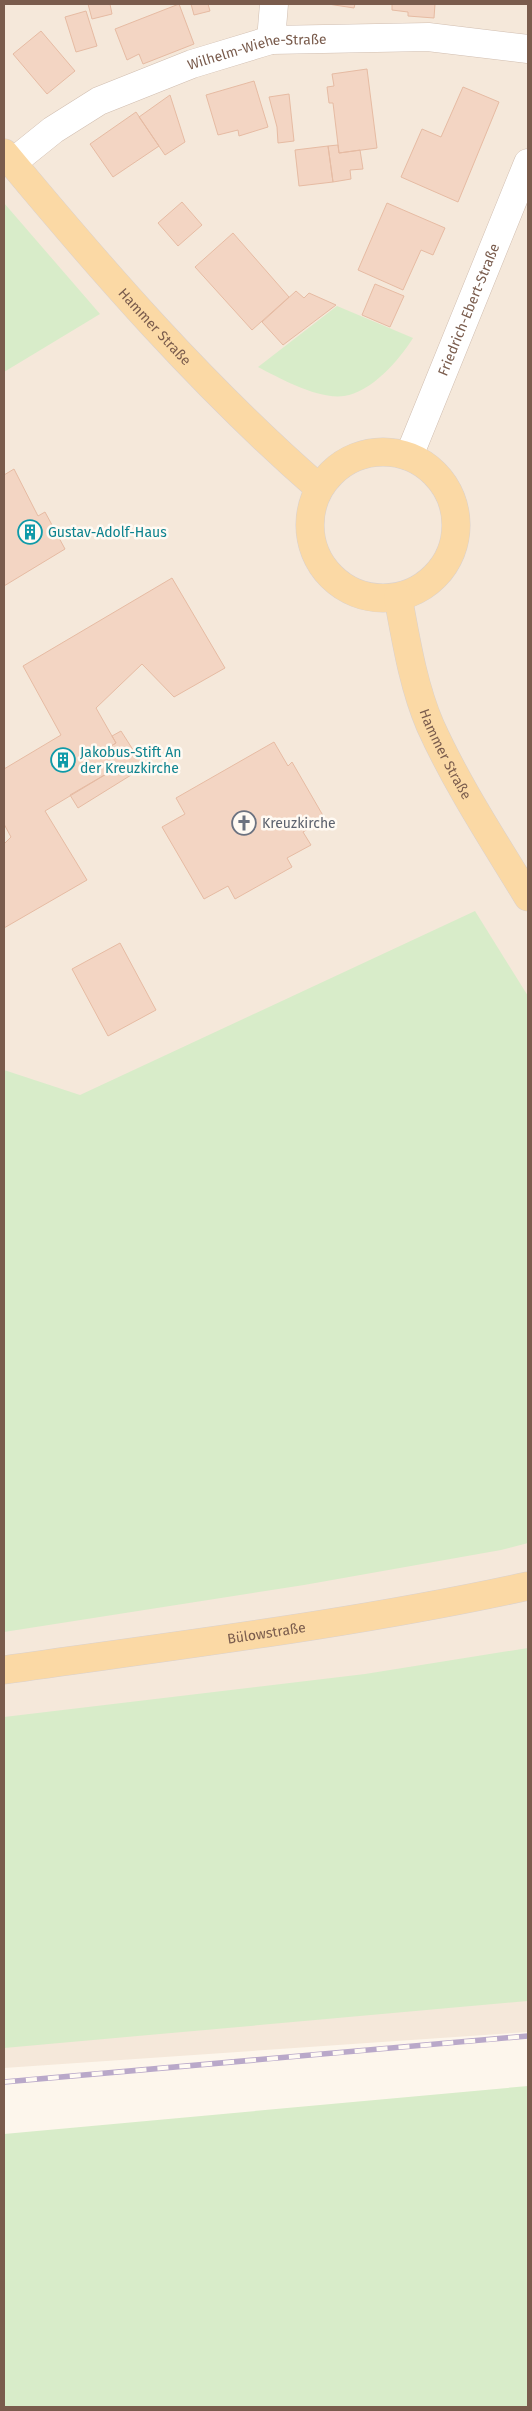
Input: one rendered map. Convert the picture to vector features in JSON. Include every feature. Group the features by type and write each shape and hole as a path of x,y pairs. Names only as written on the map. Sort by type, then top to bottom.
{"main road":[{"name":"Hammer Straße","path":"8,158 156,329 272,448 319,488"},
{"path":"375,451 393,452 409,456 428,466 442,481 452,500 456,520 455,534 447,561 434,577 418,590 398,597 379,598 361,595 344,587 324,568 311,543 309,524 312,506 319,488 336,469 358,455 375,451"},
{"name":"Hammer Straße","path":"398,597 410,660 430,724 474,807 528,897"},
{"name":"Bülowstraße","path":"4,1670 271,1632 472,1598 528,1586"}],"street":[{"path":"271,40 274,4"},
{"name":"Wilhelm-Wiehe-Straße","path":"8,158 99,101 192,64 271,40 428,37 528,49"},
{"name":"Friedrich-Ebert-Straße","path":"409,456 528,163"}],"shaded area":[{"path":"4,4 528,4 528,2032 4,2068"}],"green space":[{"path":"4,203 100,314 4,372"},
{"path":"337,306 413,338 400,356 374,382 365,388 344,396 323,395 300,387 258,367"},
{"path":"475,911 528,996 528,1543 501,1550 304,1585 4,1632 4,1070 80,1095"},
{"path":"528,1648 528,2001 4,2048 4,1717 365,1674"},
{"path":"528,2086 528,2407 4,2407 4,2134"}],"building":[{"path":"88,4 110,4 112,14 92,19"},
{"path":"179,4 194,44 143,64 139,54 127,60 115,29"},
{"path":"191,4 208,4 210,11 194,15"},
{"path":"328,4 355,4 354,8"},
{"path":"392,4 435,4 434,18 408,16 408,12 392,10"},
{"path":"86,11 97,46 76,52 65,17"},
{"path":"41,31 75,71 47,94 13,54"},
{"path":"367,69 377,148 339,153 333,103 329,103 327,87 334,86 332,74"},
{"path":"254,81 268,127 239,136 238,130 218,135 206,95"},
{"path":"463,87 499,102 458,202 401,177 422,129 441,137"},
{"path":"289,94 294,141 278,143 277,127 269,97"},
{"path":"170,95 185,142 165,155 139,117"},
{"path":"136,112 159,146 113,177 90,144"},
{"path":"338,145 339,153 360,150 363,169 350,170 351,179 333,182 328,146"},
{"path":"328,146 333,182 299,186 295,150"},
{"path":"182,202 202,225 178,246 158,223"},
{"path":"387,203 445,228 433,255 421,250 403,290 358,270"},
{"path":"233,233 289,297 252,330 195,267"},
{"path":"375,284 404,296 390,327 362,315"},
{"path":"296,291 304,298 309,293 336,305 283,345 262,322"},
{"name":"Gustav-Adolf-Haus","path":"14,469 38,516 45,512 65,549 4,586 4,475"},
{"name":"Jakobus-Stift An der Kreuzkirche","path":"172,578 225,668 174,697 142,664 96,708 116,743 103,751 113,770 45,811 87,880 4,928 4,844 11,837 4,824 4,769 61,735 23,666"},
{"path":"121,731 144,767 78,808 70,795 113,770 103,751 116,743 112,736"},
{"name":"Kreuzkirche","path":"274,742 288,766 292,762 325,819 303,832 311,845 287,858 292,867 235,899 228,886 204,899 162,827 185,814 176,798"},
{"path":"120,943 156,1010 108,1036 72,969"}],"railway":[{"path":"4,2082 528,2036"}],"place":[{"name":"Gustav-Adolf-Haus","path":"30,532"},
{"name":"Jakobus-Stift An der Kreuzkirche","path":"63,760"},
{"name":"Kreuzkirche","path":"244,823"}]}
